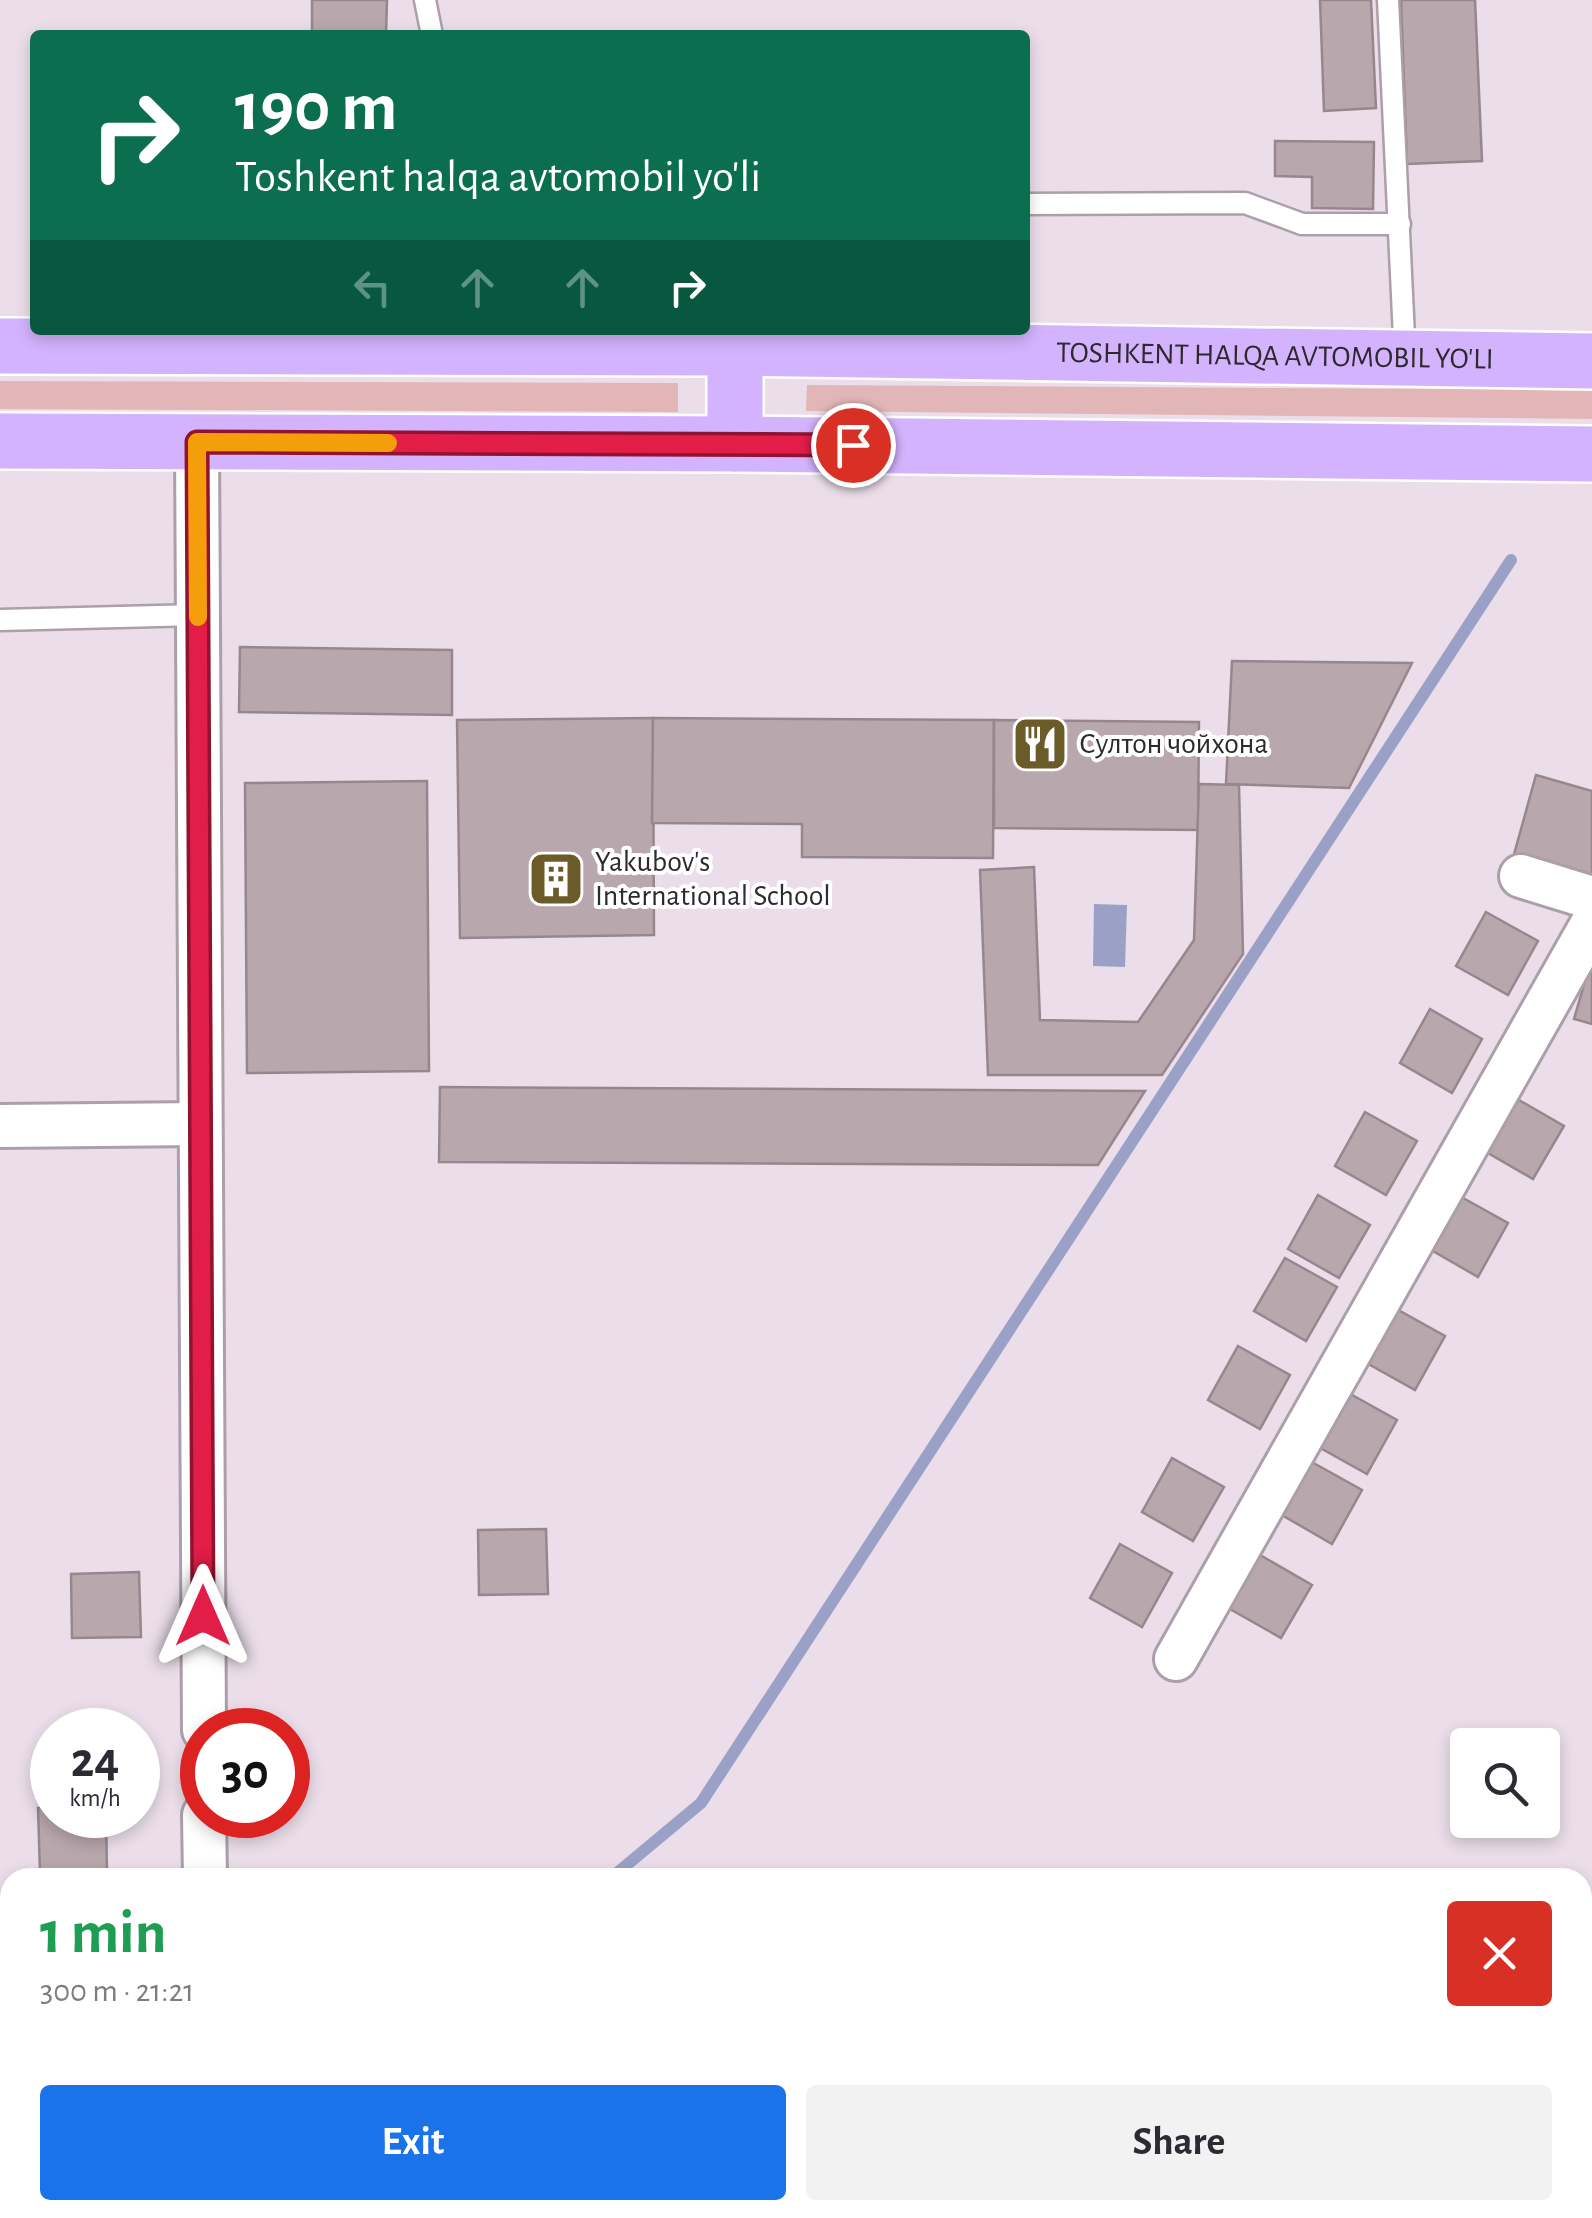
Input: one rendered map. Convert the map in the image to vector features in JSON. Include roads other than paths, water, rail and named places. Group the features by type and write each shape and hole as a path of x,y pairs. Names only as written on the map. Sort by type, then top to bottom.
{"highway":[{"name":"TOSHKENT HALQA AVTOMOBIL YO'LI","path":"0,346 472,338 735,348 1592,361"},
{"path":"735,348 735,444"},
{"path":"0,441 735,444 1592,454"}],"street":[{"path":"197,442 204,1708"},
{"path":"1520,876 1592,898"},
{"path":"1176,1659 1592,924"},
{"path":"0,1126 200,1124"},
{"path":"204,1838 205,1868"}],"lane":[{"path":"425,0 431,30"},
{"path":"1388,0 1405,358"},
{"path":"1030,204 1245,203 1302,224 1400,224"},
{"path":"0,620 198,615"}],"water":[{"path":"1094,904 1127,905 1125,967 1093,966"}],"waterway":[{"path":"623,1868 701,1803 1511,560"}],"place":[{"name":"Султон чойхона","path":"1040,744"},
{"name":"Yakubov's International School","path":"556,879"}]}
